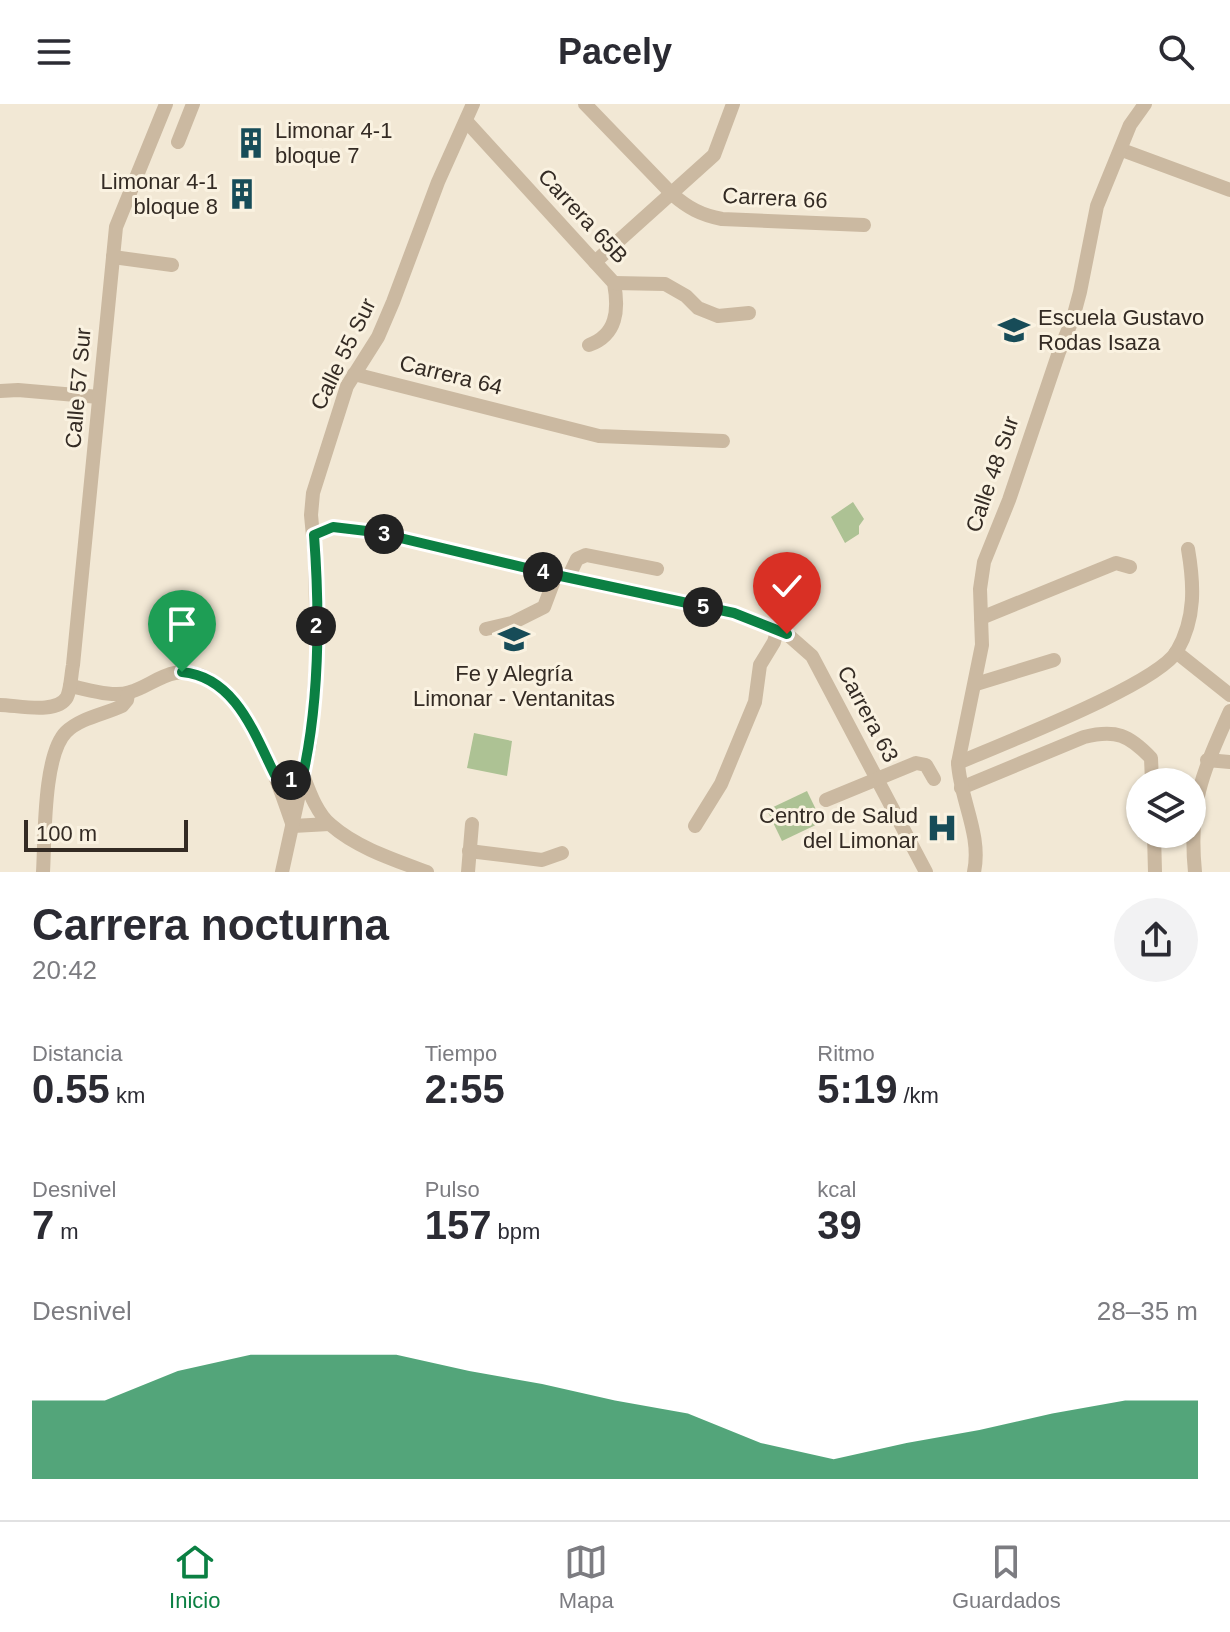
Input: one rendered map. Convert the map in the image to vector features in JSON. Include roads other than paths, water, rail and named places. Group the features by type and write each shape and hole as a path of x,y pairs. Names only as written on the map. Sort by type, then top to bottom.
{"street":[{"path":"178,142 193,104"},
{"name":"Calle 55 Sur","path":"282,872 310,744 317,655 311,515 313,493 336,415 354,374 378,337 438,182 473,104"},
{"name":"Carrera 66","path":"585,104 672,194 686,207 703,215 722,219 864,225"},
{"path":"595,262 714,155 733,104"},
{"name":"Calle 48 Sur","path":"974,872 976,853 972,820 961,788 958,763 982,645 980,589 984,562 1073,318 1097,206 1130,125 1145,104"},
{"path":"164,110 185,125"},
{"name":"Calle 57 Sur","path":"70,686 116,227 164,110"},
{"name":"Carrera 65B","path":"467,122 614,283 618,302 608,335 589,345"},
{"path":"1122,150 1230,190"},
{"path":"113,257 172,265"},
{"path":"614,283 665,284 675,288 698,308 718,316 749,313"},
{"name":"Carrera 64","path":"354,374 538,418 569,430 599,436 723,441"},
{"path":"0,391 99,397"},
{"name":"Carrera 63","path":"314,535 333,527 353,529 734,613 797,640 812,656 926,872"},
{"path":"958,763 1126,688 1162,667 1176,652 1192,610 1193,580 1188,549"},
{"path":"486,629 512,623 544,607 562,576 577,559 586,555 657,569"},
{"path":"981,618 1116,563 1130,567"},
{"path":"695,826 721,784 755,702 760,665 777,631"},
{"path":"1176,652 1230,695"},
{"path":"976,684 1054,660"},
{"path":"0,705 49,707 61,704 70,686 128,694 171,673 193,673 215,683 239,706 275,775 293,826 329,824"},
{"path":"43,872 46,797 60,739 75,725 122,706 128,694"},
{"path":"1195,872 1193,820 1207,760 1230,711"},
{"path":"961,788 1103,732 1116,733 1137,743 1151,758 1151,768"},
{"path":"1207,760 1230,762"},
{"path":"826,800 916,763 926,765 934,779"},
{"path":"275,775 291,780 303,775 311,796 329,824 378,853 427,872"},
{"path":"468,872 472,824"},
{"path":"1154,848 1155,872"},
{"path":"469,851 542,860 562,853"}],"place":[{"name":"Limonar 4-1 bloque 7","path":"251,143"},
{"name":"Limonar 4-1 bloque 8","path":"242,194"},
{"name":"Escuela Gustavo Rodas Isaza","path":"1014,330"},
{"name":"Fe y Alegría Limonar - Ventanitas","path":"514,639"},
{"name":"Centro de Salud del Limonar","path":"942,828"}]}
